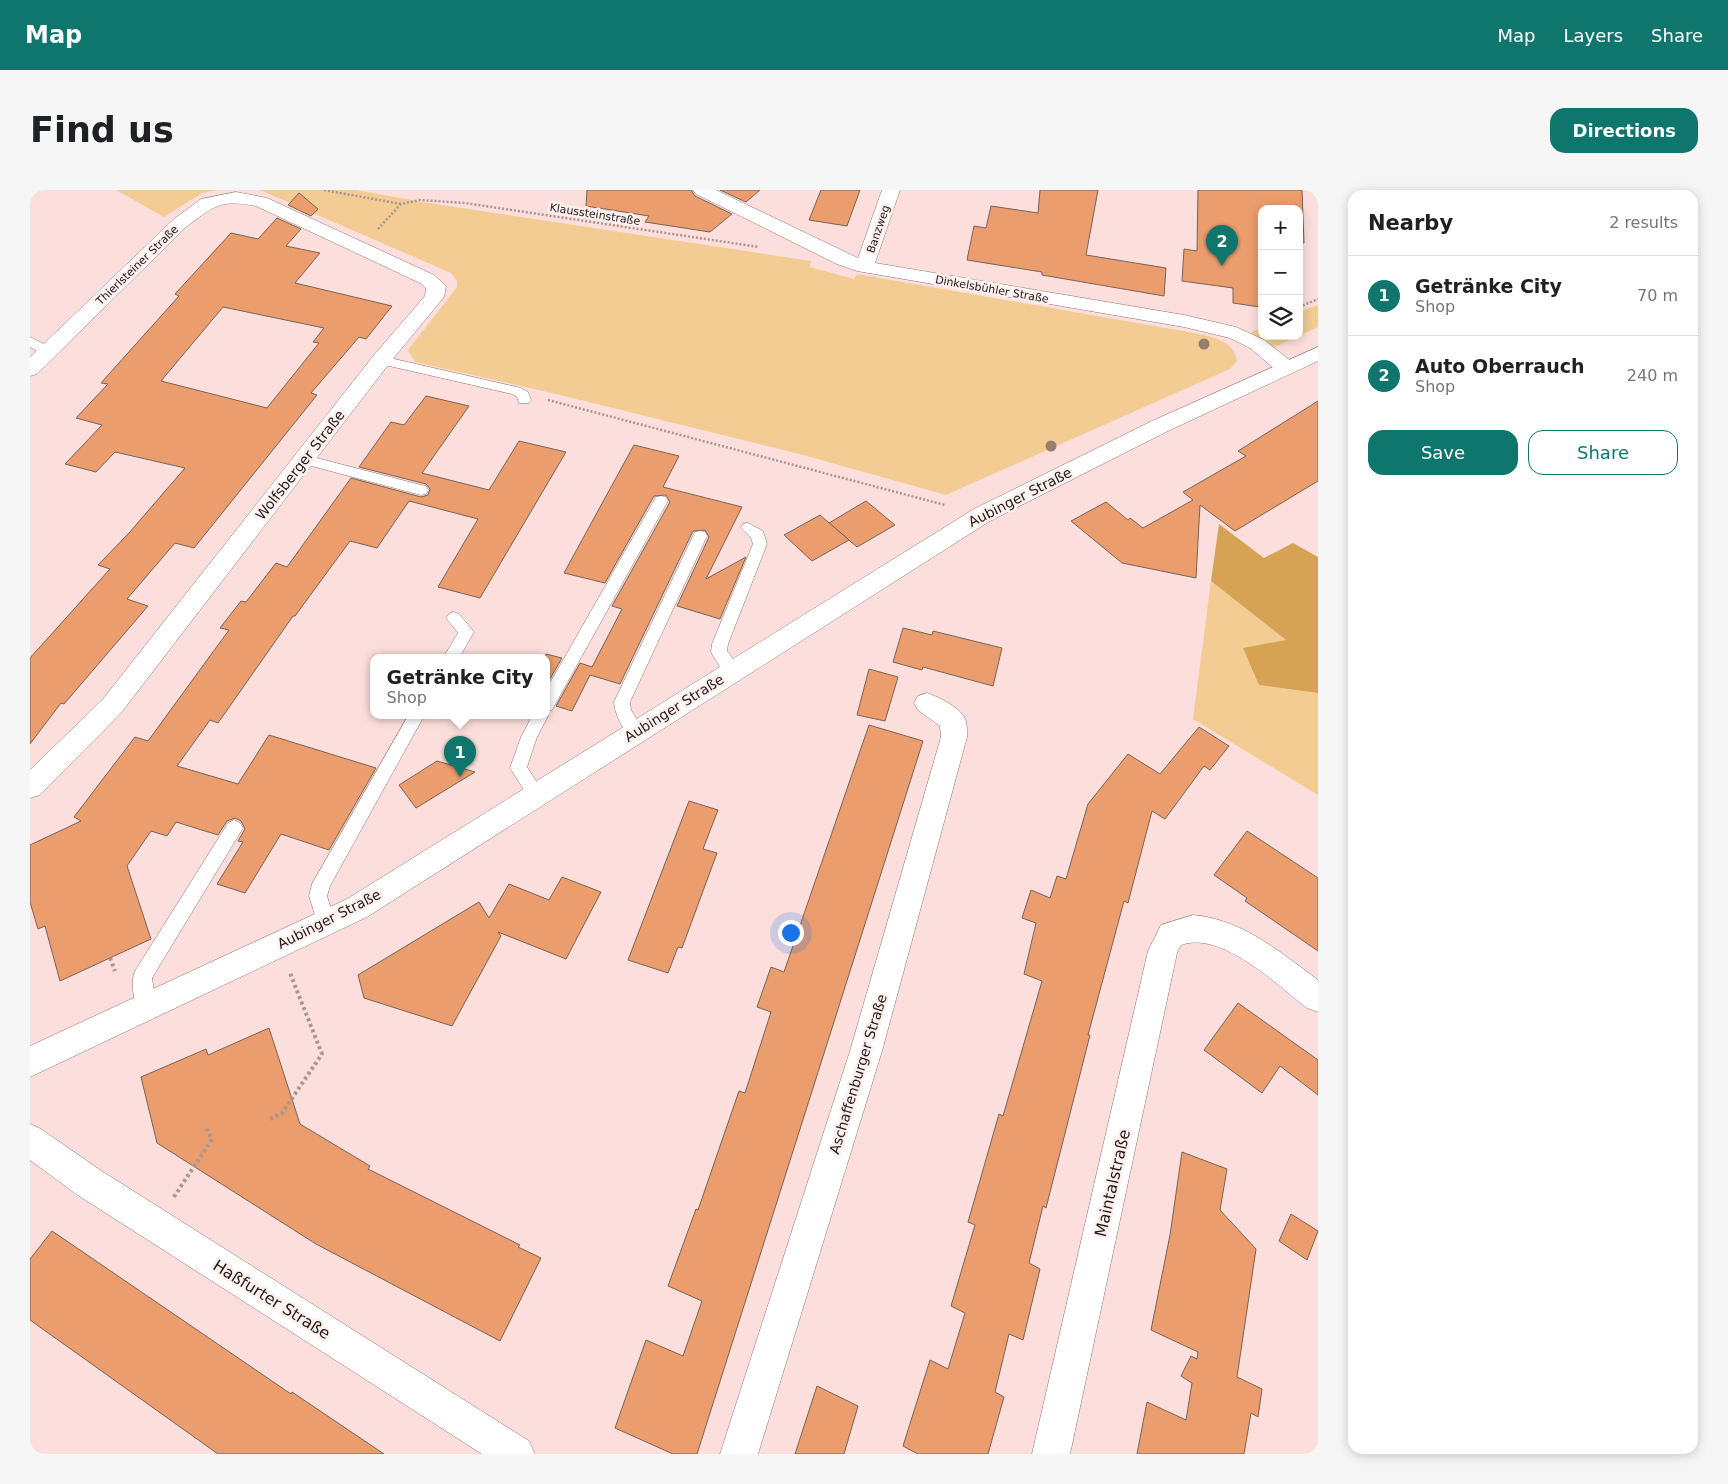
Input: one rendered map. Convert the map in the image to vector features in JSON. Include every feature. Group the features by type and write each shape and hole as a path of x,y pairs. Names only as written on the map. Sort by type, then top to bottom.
{"street":[{"name":"Dinkelsbühler Straße","path":"702,190 844,260 864,267 1213,327 1236,333 1257,344 1285,367"},
{"name":"Banzweg","path":"864,267 891,190"},
{"name":"Thierlsteiner Straße","path":"30,369 180,223 207,203 236,197 261,202"},
{"name":"Wolfsberger Straße","path":"30,787 112,706 381,360 434,297 436,286 427,279 261,202"},
{"name":"Aubinger Straße","path":"30,1062 357,908 982,515 1160,426 1285,367 1318,354"},
{"name":"Aschaffenburger Straße","path":"739,1454 866,1051 954,737 953,721 927,703"},
{"name":"Maintalstraße","path":"1051,1454 1163,951 1171,936 1192,928 1218,931 1243,945 1318,998"},
{"name":"Haßfurter Straße","path":"30,1140 88,1182 516,1454"}],"lane":[{"path":"30,341 47,351"},
{"path":"381,360 520,396"},
{"path":"305,460 421,490"},
{"path":"550,698 661,501"},
{"path":"734,671 719,652 720,644 760,544 758,535 748,528"},
{"path":"637,732 623,712 622,702 700,536"},
{"path":"452,654 466,632 454,618"},
{"path":"326,922 318,896 321,884 414,719"},
{"path":"537,796 518,768 528,737 538,719"},
{"path":"146,1007 142,977 234,828"}],"path":[{"name":"Klaussteinstraße","path":"324,190 401,204 420,200 465,203 760,248"},
{"path":"362,248 401,204"},
{"path":"1303,305 1318,299"},
{"path":"520,396 982,515"},
{"path":"270,1119 282,1113 322,1054 279,945"},
{"path":"110,958 117,977"},
{"path":"154,1224 212,1140 206,1128"}],"shaded area":[{"path":"116,190 217,190 202,193 164,217"},
{"path":"260,190 356,190 422,202 811,261 810,267 854,279 857,274 1208,336 1232,348 1237,361 1230,369 946,495 803,455 556,394 415,362 408,350 457,287 457,281 451,273"},
{"path":"1318,305 1318,327 1303,334 1303,311"},
{"path":"1258,329 1258,337 1251,332"},
{"path":"1262,340 1290,340 1273,348"},
{"path":"1219,524 1264,558 1293,543 1318,557 1318,693 1259,685 1243,648 1286,640 1211,581"},
{"path":"1211,581 1286,640 1259,685 1318,693 1318,795 1193,719"}],"building":[{"path":"587,190 691,190 695,196 732,214 710,232 645,222 649,216 586,206"},
{"path":"720,190 760,190 746,202"},
{"path":"821,190 860,190 847,226 809,220"},
{"path":"1040,190 1098,190 1086,255 1166,268 1164,296 1042,275 1042,272 967,260 974,226 986,228 991,206 1038,213"},
{"path":"1198,190 1302,190 1303,205 1258,205 1258,307 1233,303 1233,288 1182,281 1184,249 1197,251"},
{"path":"299,193 318,209 311,216 288,205"},
{"path":"277,218 301,229 286,246 320,253 295,283 392,306 366,339 359,337 311,393 317,395 194,548 175,543 127,599 148,606 64,704 61,703 30,744 30,658 110,569 98,565 129,533 185,468 115,452 96,472 65,464 102,425 76,418 108,384 101,383 179,296 175,294 231,233 258,239","holes":["223,307 324,328 313,342 319,343 267,408 161,381"]},
{"path":"426,396 469,406 422,473 489,490 519,441 566,452 480,598 438,587 478,519 409,501 377,548 350,541 295,616 293,616 218,723 210,720 177,766 238,784 269,735 376,768 329,850 281,834 245,893 217,884 243,842 238,841 245,829 241,821 235,818 227,821 218,835 176,822 167,836 151,831 127,866 151,939 60,981 45,926 38,929 30,902 30,845 81,821 74,817 135,737 148,741 229,630 220,628 241,601 246,602 276,563 287,567 351,478 421,497 428,495 430,489 426,484 359,467 391,422 404,425"},
{"path":"1318,401 1318,481 1235,531 1200,505 1196,578 1122,563 1071,521 1106,502 1128,520 1130,518 1143,528 1193,500 1183,492 1246,456 1238,451"},
{"path":"634,445 679,456 663,487 742,507 706,579 746,557 720,619 677,606 709,537 705,530 693,531 620,684 590,675 572,711 556,706 580,663 592,667 622,609 612,606 670,502 666,495 654,496 605,583 564,573"},
{"path":"866,501 895,525 857,547 829,523"},
{"path":"820,515 849,540 812,561 784,535"},
{"path":"903,628 932,635 933,631 1002,648 993,686 923,667 922,670 893,662"},
{"path":"550,655 562,658 550,679"},
{"path":"869,669 898,677 885,721 857,715"},
{"path":"869,725 923,741 697,1454 673,1454 615,1428 646,1340 683,1356 702,1301 668,1286 696,1209 698,1210 739,1091 745,1093 771,1012 757,1007 771,967 784,972"},
{"path":"1199,727 1229,746 1210,770 1204,766 1165,819 1152,811 1128,903 1124,901 1088,1035 1090,1035 1046,1208 1043,1206 1029,1263 1040,1269 1023,1340 1009,1334 995,1392 1004,1397 988,1454 918,1454 903,1446 930,1360 948,1369 965,1313 951,1306 975,1225 968,1222 999,1114 1003,1116 1042,981 1024,974 1036,923 1022,918 1031,890 1050,898 1057,876 1066,879 1088,804 1128,754 1160,774"},
{"path":"437,761 475,772 416,808 399,785"},
{"path":"689,801 718,810 703,849 717,853 682,948 678,947 668,973 628,960"},
{"path":"1247,831 1318,878 1318,951 1245,901 1247,898 1214,875"},
{"path":"562,877 601,892 566,959 498,932 501,936 452,1026 364,998 358,975 479,902 489,918 509,884 549,900"},
{"path":"1238,1003 1318,1060 1318,1095 1280,1066 1262,1093 1204,1050"},
{"path":"269,1028 300,1124 370,1166 368,1169 520,1245 518,1247 541,1258 500,1341 316,1244 157,1143 141,1077 206,1049 208,1055"},
{"path":"1182,1152 1227,1169 1220,1210 1256,1249 1237,1377 1262,1389 1258,1417 1251,1413 1244,1454 1137,1454 1147,1402 1186,1420 1192,1383 1181,1376 1191,1356 1197,1359 1198,1352 1151,1330 1170,1235"},
{"path":"1291,1214 1318,1231 1307,1260 1279,1241"},
{"path":"52,1231 291,1394 292,1392 384,1454 218,1454 30,1320 30,1259"},
{"path":"817,1386 858,1406 844,1454 795,1454"}],"place":[{"name":"Auto Oberrauch","path":"1222,266"},
{"name":"Getränke City","path":"460,777"}]}
